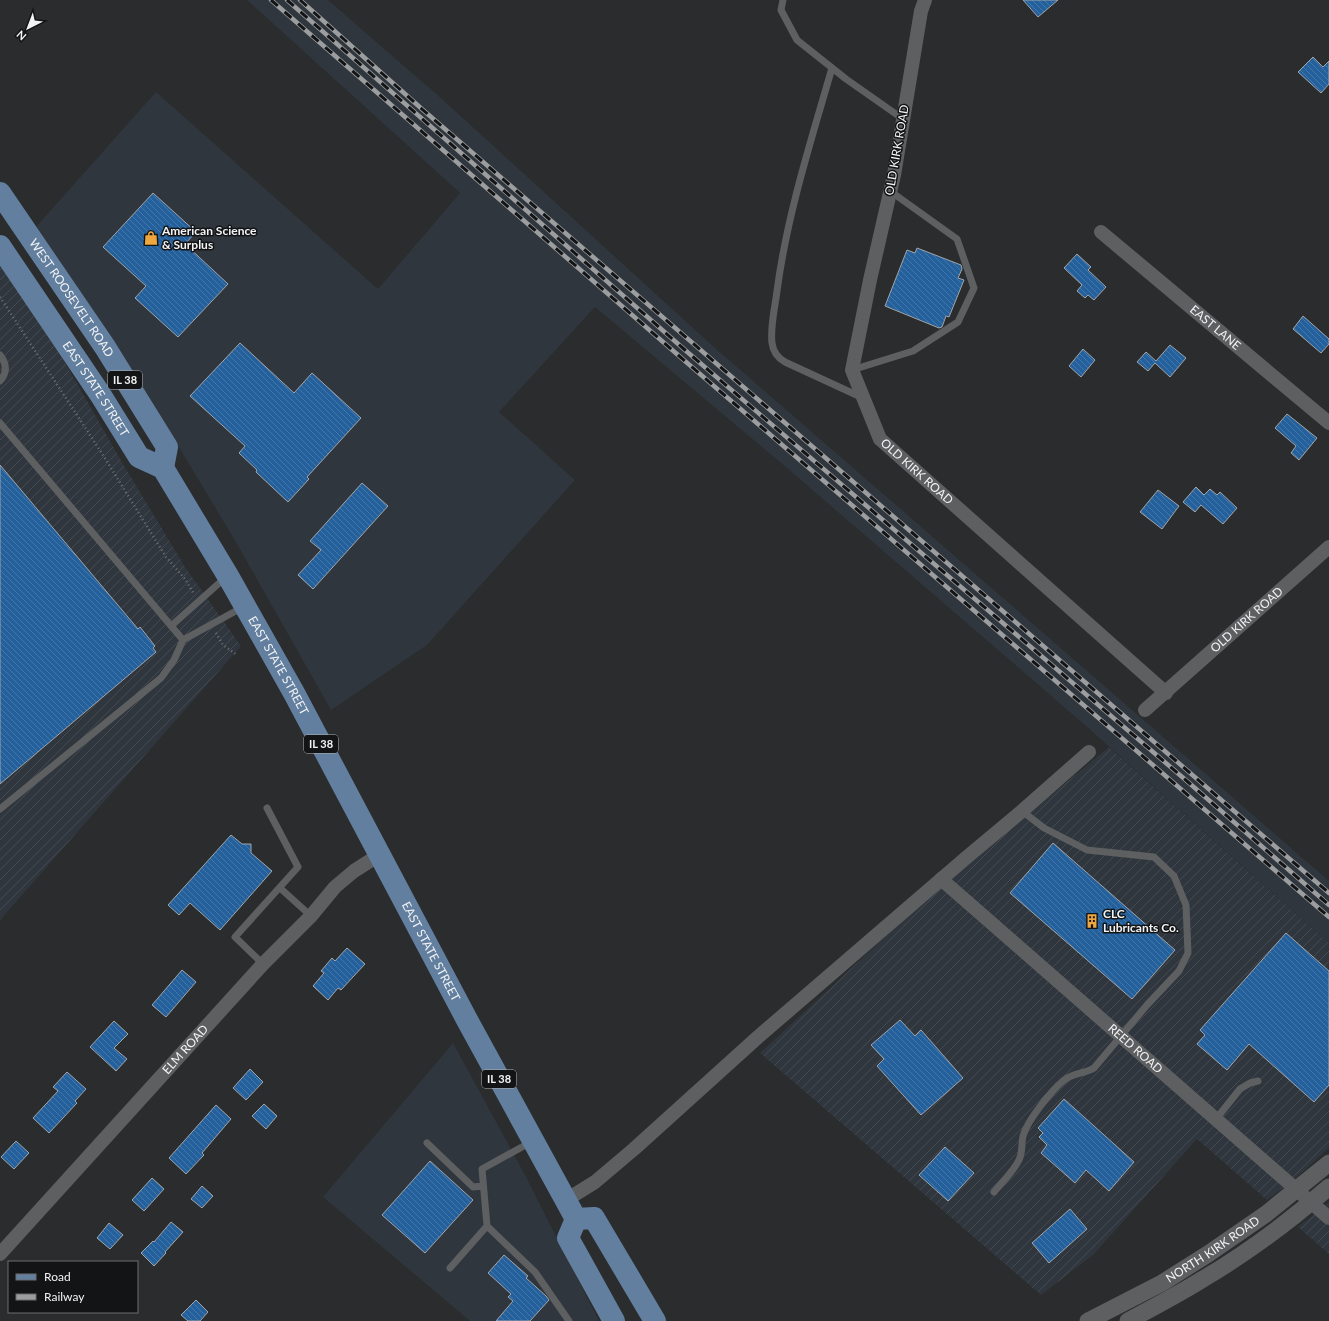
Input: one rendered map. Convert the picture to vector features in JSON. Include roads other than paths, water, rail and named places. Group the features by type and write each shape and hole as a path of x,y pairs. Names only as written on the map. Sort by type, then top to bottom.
{"main road":[{"name":"WEST ROOSEVELT ROAD","path":"0,192 105,347 167,447 162,468"},
{"name":"EAST STATE STREET","path":"0,246 100,394 139,457 162,468 228,576 321,743 466,1018 576,1219"},
{"path":"611,1320 568,1238 576,1219 594,1218 655,1321"}],"street":[{"name":"OLD KIRK ROAD","path":"925,0 921,11 890,191 852,370 880,439 1166,693"},
{"name":"EAST LANE","path":"1101,232 1329,423"},
{"name":"OLD KIRK ROAD","path":"1145,710 1166,693 1329,547"},
{"path":"566,1200 596,1182 758,1037 1089,752"},
{"name":"ELM ROAD","path":"0,1254 336,887 354,870 379,855"},
{"name":"REED ROAD","path":"941,879 1329,1218"},
{"name":"NORTH KIRK ROAD","path":"1088,1321 1162,1283 1226,1242 1290,1196 1329,1163"},
{"name":"NORTH KIRK ROAD","path":"1128,1321 1204,1279 1231,1262 1269,1235 1329,1187"}],"lane":[{"path":"784,0 781,10 797,40 832,68 903,119"},
{"path":"832,68 808,153 781,262 772,330 772,344 780,360 863,398"},
{"path":"852,370 913,351 958,322 974,288 957,239 890,191"},
{"path":"0,355 6,371 0,381"},
{"path":"0,423 183,640"},
{"path":"171,626 228,576"},
{"path":"0,810 161,678 174,660 183,640 245,606"},
{"path":"264,964 235,938 298,867 267,808"},
{"path":"994,1192 1018,1161 1022,1150 1024,1134 1033,1116 1063,1080 1094,1068 1120,1036 1179,971 1188,953 1186,906 1174,876 1154,857 1087,850 1044,828 1022,811"},
{"path":"280,888 311,916"},
{"path":"1216,1119 1240,1088 1258,1081"},
{"path":"533,1140 482,1169 487,1226 535,1272 569,1321"},
{"path":"427,1143 473,1187 483,1186"},
{"path":"450,1268 487,1226"}],"railway":[{"path":"271,0 678,355 1329,917"},
{"path":"287,0 685,350 1329,905"},
{"path":"300,0 423,110 1329,893"}],"place":[{"name":"American Science & Surplus","path":"151,238"},
{"name":"CLC Lubricants Co.","path":"1092,921"}]}
